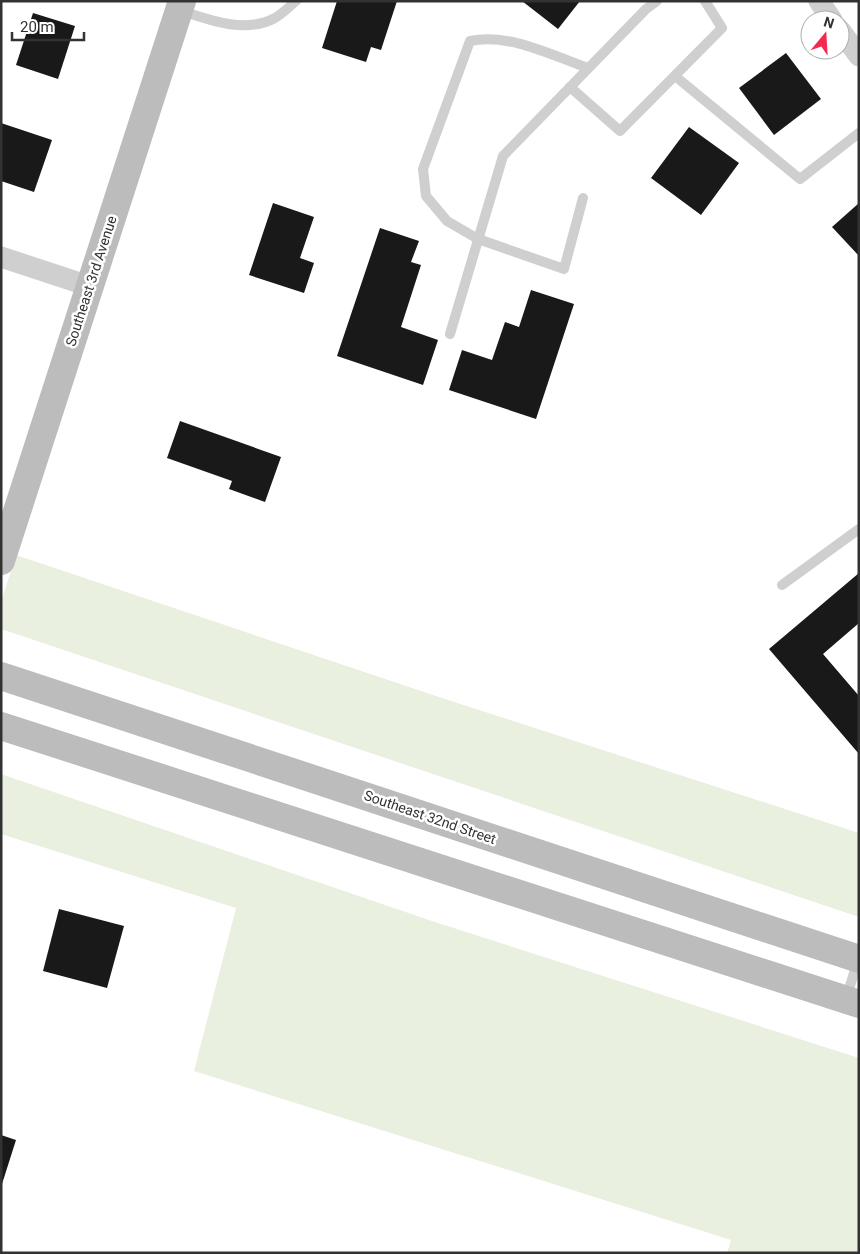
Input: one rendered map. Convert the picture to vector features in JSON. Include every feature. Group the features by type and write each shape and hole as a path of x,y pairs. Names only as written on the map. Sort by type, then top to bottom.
{"main road":[{"name":"Southeast 3rd Avenue","path":"1,561 181,6"},
{"name":"Southeast 32nd Street","path":"1,676 859,959"},
{"path":"1,726 852,1002"}],"street":[{"path":"850,44 859,56"},
{"path":"1,257 89,286"}],"lane":[{"path":"181,6 217,23 256,25 276,18 296,1"},
{"path":"450,334 503,156 588,68 657,1"},
{"path":"570,87 620,131 722,28 705,1"},
{"path":"583,198 564,269 478,239 447,221 426,196 423,169 470,41 487,37 510,41 588,68"},
{"path":"675,76 800,179 859,133"},
{"path":"782,586 859,529"},
{"path":"852,1002 859,959"}],"green space":[{"path":"16,555 442,698 859,833 859,917 1,629 1,602"},
{"path":"1,774 435,922 859,1058 859,1253 727,1253 731,1240 194,1071 236,908 1,834"}],"building":[{"path":"337,1 397,1 381,50 371,47 366,62 322,48"},
{"path":"522,1 580,1 558,29"},
{"path":"33,13 75,26 58,79 16,65"},
{"path":"786,53 821,99 774,135 739,88"},
{"path":"1,123 52,140 34,192 1,181"},
{"path":"689,127 739,163 701,215 651,178"},
{"path":"273,203 314,217 300,258 314,263 304,293 249,275"},
{"path":"859,203 859,256 832,227"},
{"path":"380,228 419,241 411,262 421,265 401,327 438,340 423,385 337,356"},
{"path":"531,290 574,304 536,419 449,390 462,350 492,360 505,322 519,327"},
{"path":"180,421 281,457 265,502 229,489 232,481 167,458"},
{"path":"859,573 859,623 823,654 859,696 859,754 769,649"},
{"path":"59,909 124,926 107,988 43,971"},
{"path":"1,1135 16,1140 2,1184 1,1184"}]}
